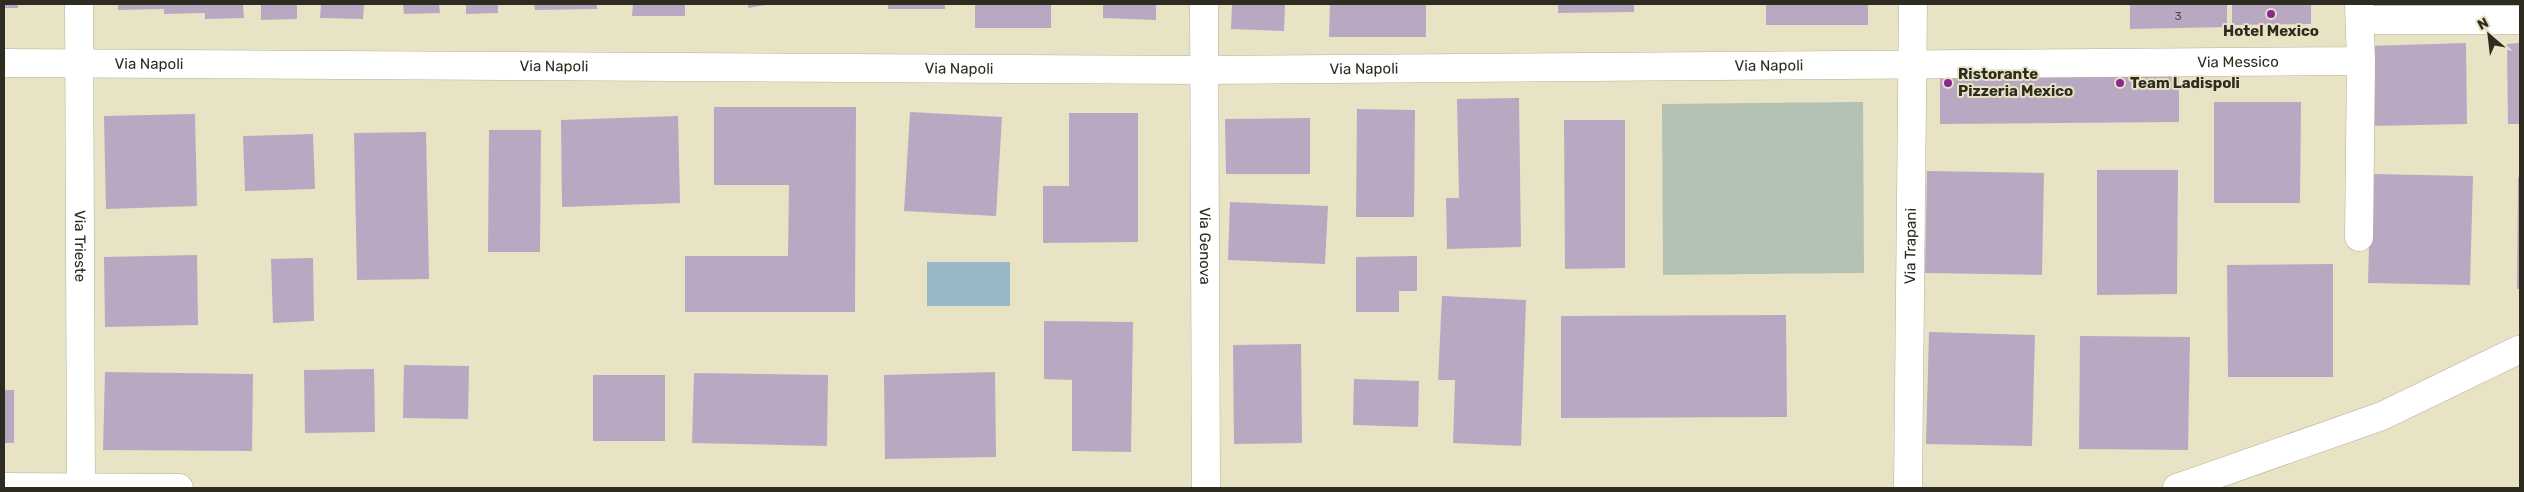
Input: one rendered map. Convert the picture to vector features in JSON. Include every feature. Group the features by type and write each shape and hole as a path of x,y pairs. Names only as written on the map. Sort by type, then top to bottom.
{"street":[{"name":"Via Trieste","path":"79,4 81,488"},
{"name":"Via Genova","path":"1204,4 1206,488"},
{"name":"Via Trapani","path":"1908,488 1914,63 1913,4"},
{"path":"2359,237 2361,60 2359,12 2520,20"},
{"name":"Via Messico","path":"1914,63 2361,60"},
{"name":"Via Napoli","path":"4,63 1203,70 1914,63"},
{"path":"2177,488 2382,416 2518,350"},
{"path":"4,487 179,488"}],"green space":[{"path":"1863,102 1864,273 1663,275 1662,104"}],"water":[{"path":"927,262 1010,262 1010,306 927,306"}],"building":[{"path":"4,4 18,4 18,8 4,8"},
{"path":"118,4 243,4 244,18 205,19 205,13 164,14 164,9 118,10"},
{"path":"261,4 297,4 297,19 261,20"},
{"path":"321,4 364,4 363,19 320,18"},
{"path":"403,4 439,4 440,13 404,14"},
{"path":"466,4 498,4 498,13 466,14"},
{"path":"534,4 597,4 597,9 535,10"},
{"path":"633,4 685,4 685,16 632,16"},
{"path":"748,4 766,4 766,5 748,8"},
{"path":"888,4 945,4 945,9 888,9"},
{"path":"975,4 1051,4 1051,28 975,28"},
{"path":"1103,4 1156,4 1156,20 1103,18"},
{"path":"1232,4 1285,4 1284,31 1231,29"},
{"path":"1330,4 1426,4 1426,37 1329,37"},
{"path":"1558,4 1634,4 1634,12 1558,13"},
{"path":"1766,4 1868,4 1868,25 1766,25"},
{"path":"2130,4 2227,4 2227,27 2130,29"},
{"name":"Hotel Mexico","path":"2232,4 2311,4 2311,24 2232,25"},
{"path":"2466,43 2467,124 2369,126 2368,46"},
{"path":"2520,43 2520,124 2508,124 2507,44"},
{"path":"2179,74 2179,122 1940,124 1940,76"},
{"path":"1519,98 1521,247 1447,249 1446,198 1459,198 1457,99"},
{"path":"2214,102 2301,102 2300,203 2214,203"},
{"path":"714,107 856,107 855,312 685,312 685,256 788,256 789,185 714,185"},
{"path":"1357,109 1415,110 1414,217 1356,217"},
{"path":"910,112 1002,117 996,216 904,211"},
{"path":"1069,113 1138,113 1138,242 1043,243 1043,186 1069,186"},
{"path":"195,114 197,206 106,209 104,116"},
{"path":"678,116 680,203 562,207 561,120"},
{"path":"1310,118 1310,174 1226,174 1225,119"},
{"path":"1564,120 1625,120 1625,268 1565,269"},
{"path":"489,130 541,130 540,252 488,252"},
{"path":"426,132 429,279 357,280 354,133"},
{"path":"313,134 315,189 245,191 243,136"},
{"path":"2097,170 2178,170 2177,294 2097,295"},
{"path":"1927,171 2044,173 2042,275 1925,273"},
{"path":"2371,174 2473,176 2470,285 2368,283"},
{"path":"2518,177 2520,177 2520,289 2517,289"},
{"path":"1230,202 1328,206 1325,264 1228,260"},
{"path":"197,255 198,325 105,327 104,257"},
{"path":"1417,256 1417,291 1399,291 1399,312 1356,312 1356,257"},
{"path":"313,258 314,321 273,323 271,259"},
{"path":"2333,264 2333,377 2228,377 2227,265"},
{"path":"1442,296 1526,300 1521,446 1453,443 1455,380 1438,380"},
{"path":"1786,315 1787,417 1561,418 1561,316"},
{"path":"1044,321 1133,322 1131,452 1072,451 1072,380 1044,379"},
{"path":"1929,332 2035,335 2032,446 1926,444"},
{"path":"2080,336 2190,337 2188,450 2079,449"},
{"path":"1301,344 1302,443 1234,444 1233,345"},
{"path":"404,365 469,366 468,419 403,418"},
{"path":"374,369 375,432 305,433 304,370"},
{"path":"105,372 253,374 252,451 103,450"},
{"path":"995,372 996,457 885,459 884,375"},
{"path":"694,373 828,375 827,446 692,443"},
{"path":"593,375 665,375 665,441 593,441"},
{"path":"1354,379 1419,381 1418,427 1353,425"},
{"path":"4,390 14,390 14,443 4,443"}],"place":[{"name":"Hotel Mexico","path":"2271,14"},
{"name":"Ristorante Pizzeria Mexico","path":"1948,83"},
{"name":"Team Ladispoli","path":"2120,83"}]}
